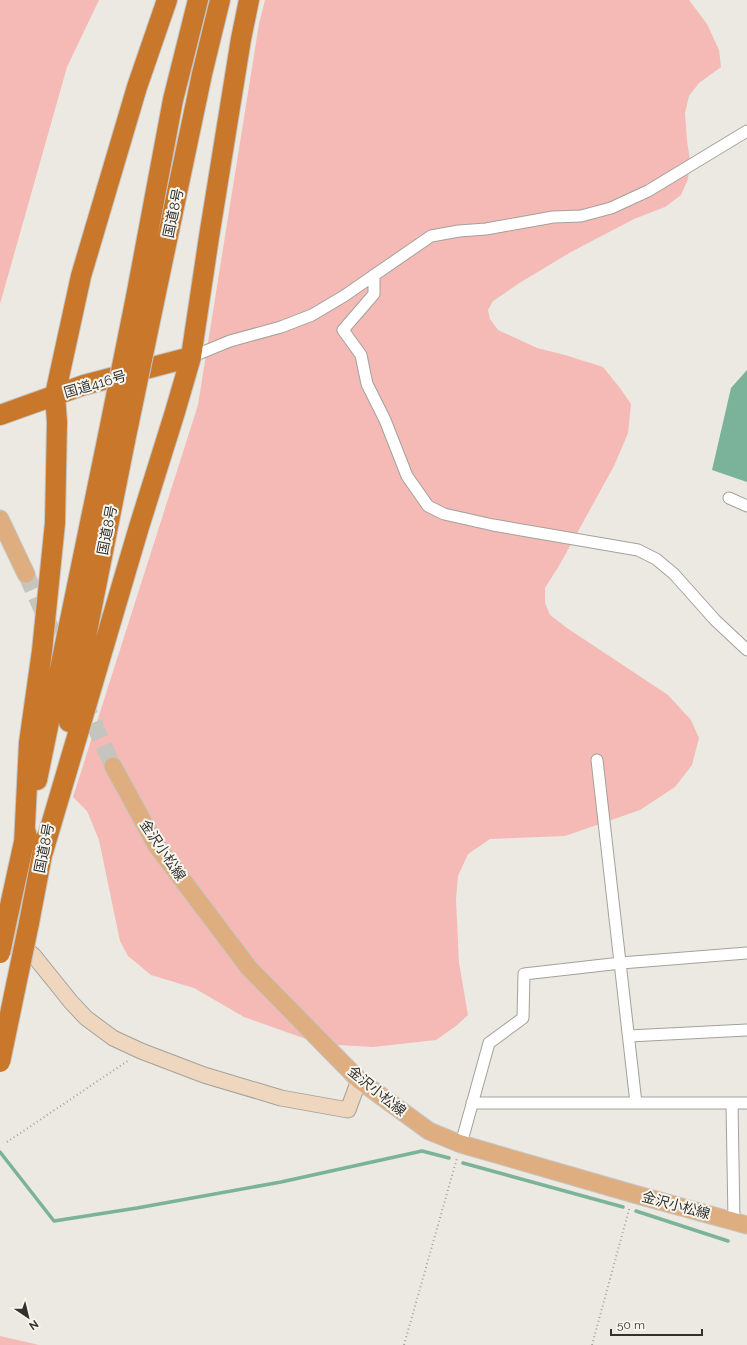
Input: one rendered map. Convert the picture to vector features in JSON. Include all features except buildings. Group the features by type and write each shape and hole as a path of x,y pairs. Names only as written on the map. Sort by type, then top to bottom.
{"highway":[{"path":"24,845 29,743 42,651 55,523 57,422 56,395 80,276 137,88 167,0"},
{"name":"国道8号","path":"145,299 174,100 198,0"},
{"name":"国道8号","path":"0,953 4,921 24,845 116,438 145,299 220,0"},
{"path":"43,852 191,357 208,237 241,39 249,0"},
{"name":"国道416号","path":"0,415 84,385 191,357"},
{"name":"国道8号","path":"0,1062 43,852 116,438"}],"main road":[{"path":"0,519 26,574"},
{"name":"金沢小松線","path":"113,766 156,845 249,968 359,1080 428,1131 461,1144 741,1223"}],"street":[{"path":"191,357 230,341 281,327 312,315 344,296 431,236 459,231 486,229 553,217 581,216 611,208 648,191 747,132"},
{"path":"374,276 374,294 344,330 361,355 367,384 385,420 407,476 428,506 444,514 493,525 638,550 656,559 674,574 715,620 747,650"},
{"path":"728,498 747,506"},
{"path":"597,760 636,1103"},
{"path":"4,921 12,936 34,956 71,1002 86,1018 114,1038 142,1051 204,1075 281,1098 348,1110 359,1080"},
{"path":"461,1144 489,1044 523,1018 524,974 621,963 747,953"},
{"path":"629,1036 747,1030"},
{"path":"472,1103 747,1104"},
{"path":"732,1103 741,1223"}],"path":[{"path":"7,1142 142,1051"},
{"path":"404,1345 461,1144"},
{"path":"592,1345 634,1194"}],"shaded area":[{"path":"0,0 99,0 67,67 0,304"},
{"path":"265,0 689,0 707,24 719,50 721,67 699,83 689,96 685,113 690,160 688,179 681,195 665,207 634,219 571,252 493,301 488,310 490,319 498,330 537,348 603,367 631,404 628,433 614,466 560,564 545,588 545,603 550,615 567,628 668,695 691,720 699,738 692,765 675,787 640,810 565,836 490,839 468,854 458,876 456,899 459,963 468,1015 456,1026 436,1040 373,1047 320,1044 244,1017 194,988 151,975 128,956 120,941 99,840 87,811 73,797 198,405 259,24"},
{"path":"747,370 747,482 712,470 731,388"},
{"path":"0,1336 39,1345 0,1345"}],"waterway":[{"path":"0,1152 54,1221 137,1208 281,1182 422,1151 449,1158"},
{"path":"463,1163 623,1207"},
{"path":"636,1211 728,1241"}],"tunnel":[{"path":"26,574 65,660"},
{"path":"83,700 113,766"}]}
